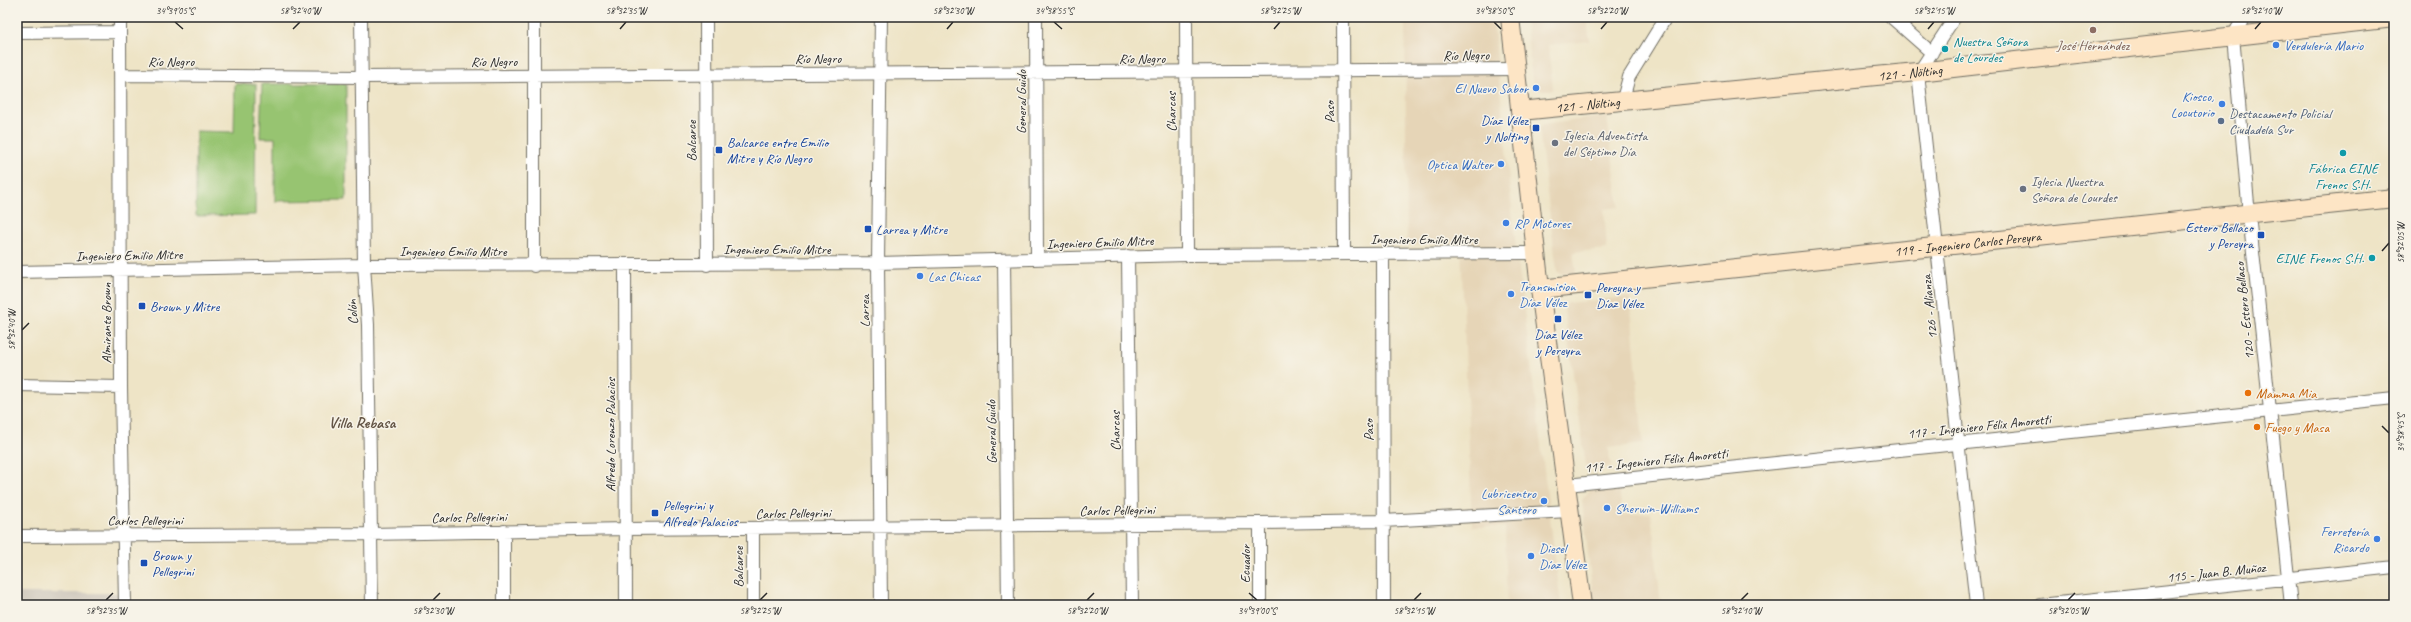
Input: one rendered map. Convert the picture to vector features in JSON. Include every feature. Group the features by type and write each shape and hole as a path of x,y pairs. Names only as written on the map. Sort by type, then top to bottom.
{"street":[{"name":"Almirante Brown","path":"120,17 121,387 125,605"},
{"name":"Colón","path":"361,17 364,265 368,325 372,605"},
{"path":"534,17 534,266"},
{"name":"Balcarce","path":"706,17 707,264"},
{"name":"Larrea","path":"881,17 878,263 881,605"},
{"name":"General Guido","path":"1036,17 1037,259"},
{"name":"Charcas","path":"1186,17 1185,73 1187,255"},
{"name":"Paso","path":"1343,17 1344,254"},
{"path":"1510,17 1540,289 1582,605"},
{"path":"1623,99 1629,77 1666,17"},
{"path":"1891,17 1932,53"},
{"path":"1919,72 1955,17"},
{"path":"2233,36 2244,17"},
{"name":"121 - Nölting","path":"1520,111 1623,99 1919,72 2394,18"},
{"path":"17,33 120,32"},
{"name":"120 - Estero Bellaco","path":"2233,36 2249,215 2291,605"},
{"name":"Río Negro","path":"121,75 361,77 881,72 1344,72 1516,69"},
{"name":"126 - Alianza","path":"1919,72 1976,605"},
{"name":"119 - Ingeniero Carlos Pereyra","path":"1540,289 2249,215 2394,198"},
{"name":"Ingeniero Emilio Mitre","path":"17,272 364,265 534,266 878,263 1187,255 1536,253"},
{"name":"Paso","path":"1383,254 1384,605"},
{"name":"Charcas","path":"1128,256 1132,605"},
{"name":"General Guido","path":"1004,260 1008,605"},
{"name":"Alfredo Lorenzo Palacios","path":"624,265 626,605"},
{"path":"17,385 121,387"},
{"name":"117 - Ingeniero Félix Amoretti","path":"1566,485 2394,398"},
{"name":"Carlos Pellegrini","path":"17,536 370,534 625,529 753,529 880,526 1260,523 1383,521 1569,511"},
{"name":"Ecuador","path":"1260,523 1260,605"},
{"name":"Balcarce","path":"753,529 753,605"},
{"path":"504,531 504,605"},
{"name":"115 - Juan B. Muñoz","path":"2040,605 2289,580 2394,567"}],"shaded area":[{"path":"1405,17 1493,17 1514,231 1561,605 1507,605 1505,527 1472,527 1461,244 1407,245"},
{"path":"1525,17 1593,17 1593,23 1587,23 1590,41 1548,45 1553,90 1536,90 1533,86"},
{"path":"1607,116 1619,207 1604,209 1607,249 1573,252 1576,273 1561,274 1557,271 1539,128 1543,125"},
{"path":"1630,297 1643,444 1608,448 1611,467 1591,468 1586,465 1564,310 1568,303"},
{"path":"1619,485 1622,515 1651,513 1661,605 1594,605 1582,500 1590,490 1596,487"},
{"path":"17,593 118,593 118,605 17,605"}],"green space":[{"path":"235,84 256,84 255,215 196,216 196,131 234,132"},
{"path":"262,84 346,84 346,200 275,201 275,138 260,138"}],"place":[{"name":"José Hernández","path":"2093,30"},
{"name":"Verdulería Mario","path":"2276,45"},
{"name":"Nuestra Señora de Lourdes","path":"1945,49"},
{"name":"El Nuevo Sabor","path":"1536,88"},
{"name":"Kiosco, Locutorio","path":"2222,104"},
{"name":"Destacamento Policial Ciudadela Sur","path":"2221,121"},
{"name":"Díaz Vélez y Nolting","path":"1536,128"},
{"name":"Iglesia Adventista del Séptimo Día","path":"1555,143"},
{"name":"Balcarce entre Emilio Mitre y Río Negro","path":"719,150"},
{"name":"Fábrica EINE Frenos S.H.","path":"2343,153"},
{"name":"Optica Walter","path":"1501,164"},
{"name":"Iglesia Nuestra Señora de Lourdes","path":"2023,189"},
{"name":"RP Motores","path":"1506,223"},
{"name":"Larrea y Mitre","path":"868,229"},
{"name":"Estero Bellaco y Pereyra","path":"2261,235"},
{"name":"EINE Frenos S.H.","path":"2372,258"},
{"name":"Las Chicas","path":"920,276"},
{"name":"Transmision Díaz Vélez","path":"1511,294"},
{"name":"Pereyra y Díaz Vélez","path":"1588,295"},
{"name":"Brown y Mitre","path":"142,306"},
{"name":"Díaz Vélez y Pereyra","path":"1558,319"},
{"name":"Mamma Mia","path":"2248,393"},
{"name":"Fuego y Masa","path":"2257,427"},
{"name":"Lubricentro Santoro","path":"1544,501"},
{"name":"Sherwin-Williams","path":"1607,508"},
{"name":"Pellegrini y Alfredo Palacios","path":"655,513"},
{"name":"Ferretería Ricardo","path":"2377,539"},
{"name":"Diesel Díaz Vélez","path":"1531,556"},
{"name":"Brown y Pellegrini","path":"144,563"}],"district":[{"name":"Villa Rebasa","path":"362,422"}]}
